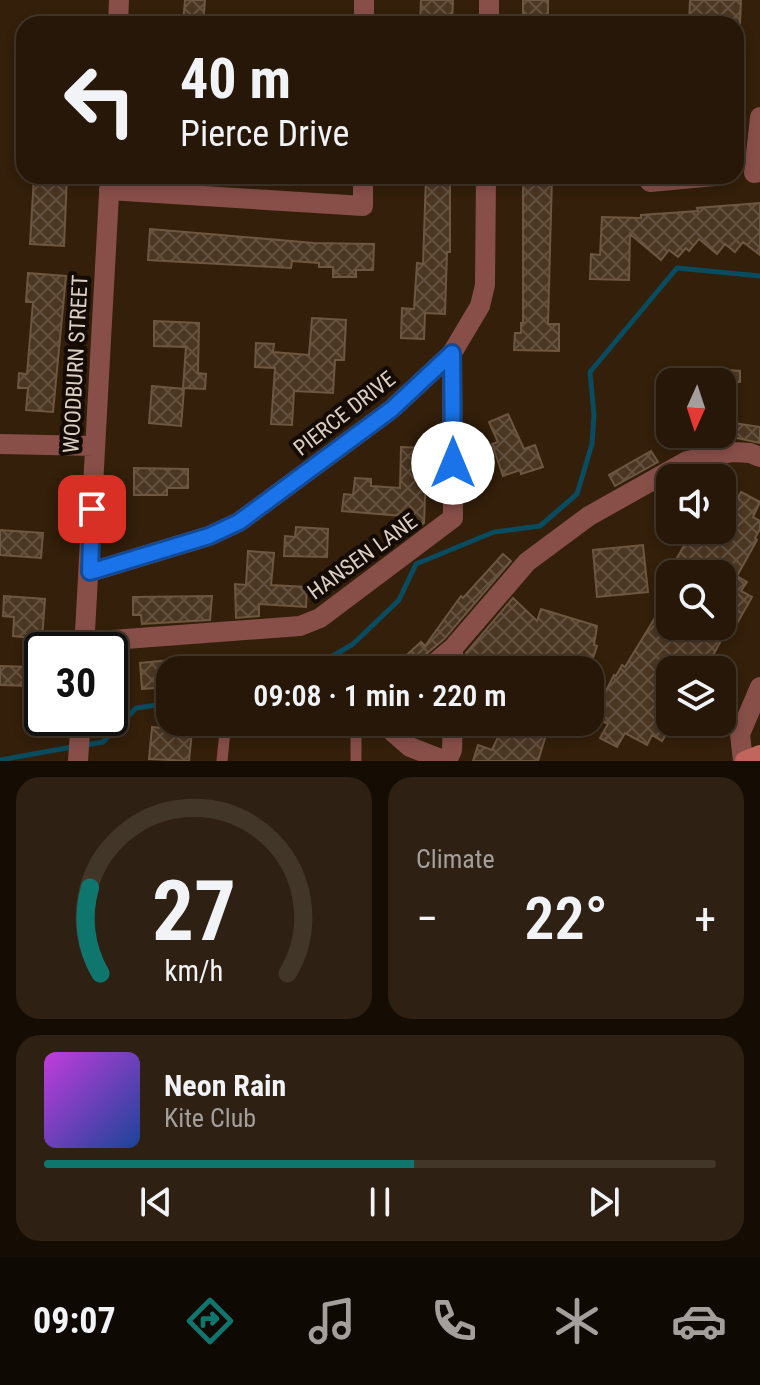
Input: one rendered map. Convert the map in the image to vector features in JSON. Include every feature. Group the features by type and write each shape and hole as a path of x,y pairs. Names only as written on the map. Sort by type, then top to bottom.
{"main road":[{"path":"744,761 760,755"}],"street":[{"path":"750,173 760,117"},
{"name":"WOODBURN STREET","path":"85,632 110,184"},
{"path":"121,184 363,206 363,184"},
{"name":"PIERCE DRIVE","path":"90,572 209,536 239,522 392,409 452,353 480,306 485,285 486,184"},
{"name":"HANSEN LANE","path":"128,642 300,626 320,618 453,518 452,353"},
{"path":"0,444 94,446"},
{"path":"444,656 527,562 589,516 687,461 733,452 760,457"},
{"path":"453,648 453,656"},
{"path":"744,761 740,734 760,687"},
{"path":"78,761 80,736"},
{"path":"397,736 410,747 446,761 452,750 452,736"}],"lane":[{"path":"222,761 224,736"},
{"path":"356,736 356,761"}],"building":[{"path":"185,0 205,0 204,16 184,16"},
{"path":"421,0 453,0 452,16 420,16"},
{"path":"523,0 548,0 548,16 523,16"},
{"path":"690,0 741,0 740,16 689,16"},
{"path":"34,184 67,184 64,246 30,244"},
{"path":"426,184 450,184 450,252 447,252 445,314 425,313 424,339 401,338 402,308 414,309 417,263 423,264"},
{"path":"523,184 552,184 548,324 559,324 559,351 514,350 515,333 521,333"},
{"path":"760,203 760,255 743,242 735,252 725,244 717,254 699,239 689,251 686,248 678,257 669,250 661,260 630,234 629,280 590,279 591,254 600,255 602,217 641,218 641,215"},
{"path":"150,229 314,243 374,244 373,270 356,270 356,277 333,277 333,267 319,267 319,263 292,261 291,268 148,260"},
{"path":"28,273 66,276 53,412 26,410 28,388 18,388 19,373 27,374 33,302 26,302"},
{"path":"312,318 346,320 344,360 335,360 333,393 294,391 292,425 271,424 275,368 255,367 256,343 274,344 273,352 309,355"},
{"path":"154,321 199,323 198,373 206,374 205,389 183,388 186,347 154,346"},
{"path":"736,371 740,371 740,382 736,382"},
{"path":"152,386 184,389 181,426 149,423"},
{"path":"508,414 524,449 535,445 543,467 503,476 492,444 498,442 489,422"},
{"path":"736,423 760,427 760,443 736,438"},
{"path":"401,447 427,448 424,523 415,530 403,530 403,516 342,511 344,494 353,495 355,478 371,479 371,486 400,488"},
{"path":"651,451 658,462 615,486 609,475"},
{"path":"134,468 188,469 188,488 167,488 167,495 134,495"},
{"path":"741,492 760,502 753,517 760,521 760,529 737,576 747,582 741,591 752,597 736,625 736,560 676,560 685,544 736,544 736,501"},
{"path":"296,527 328,529 327,557 284,556 285,536 295,537"},
{"path":"0,530 43,533 41,558 0,555"},
{"path":"643,545 648,592 597,597 593,550"},
{"path":"248,551 274,553 271,585 307,587 306,607 259,604 259,616 236,618 235,584 246,585"},
{"path":"503,554 511,561 444,639 424,656 406,656 421,642 425,646 461,596 463,598"},
{"path":"4,596 45,599 43,632 24,632 24,637 13,636 14,617 3,616"},
{"path":"212,596 210,620 142,624 141,615 133,615 133,597"},
{"path":"513,598 537,621 541,609 597,626 594,656 470,656 466,653"},
{"path":"656,616 656,640 721,640 713,656 656,656 656,736 665,736 662,741 652,735 647,745 625,733 617,747 600,738 604,736 608,724 604,722 604,695 614,675 622,665 625,667"},
{"path":"156,661 156,688 142,689 140,663"},
{"path":"0,666 24,667 24,686 0,685"},
{"path":"152,727 156,727 156,736 192,736 189,761 149,759"},
{"path":"498,736 546,736 538,761 473,761 478,745 492,750"}],"waterway":[{"path":"333,656 353,644 399,600 416,564 494,532 540,526 577,494 592,444 594,415 590,372 677,268 760,276"},
{"path":"86,745 103,742 136,708 156,705"},
{"path":"0,760 72,747"}],"route":[{"path":"92,509 90,572 209,536 239,522 392,409 452,353 453,463"}]}
